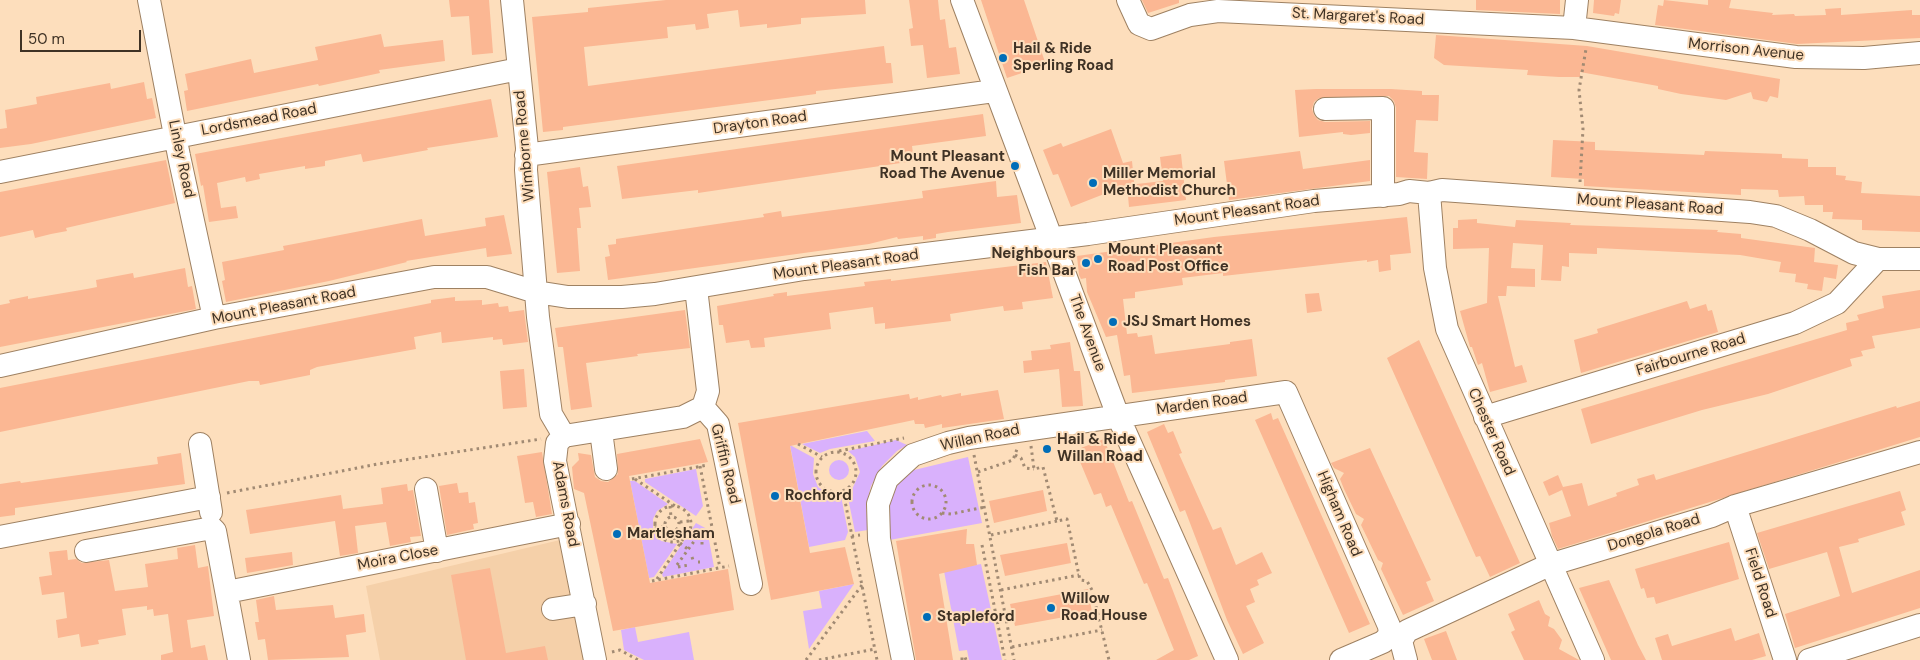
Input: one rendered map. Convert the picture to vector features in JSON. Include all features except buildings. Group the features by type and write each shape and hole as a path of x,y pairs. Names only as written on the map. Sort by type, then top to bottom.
{"street":[{"name":"Linley Road","path":"149,0 214,318"},
{"name":"Wimborne Road","path":"512,0 526,151 536,292"},
{"name":"The Avenue","path":"962,0 994,91 1052,238 1118,416 1227,660"},
{"name":"St. Margaret's Road","path":"1128,0 1135,18 1145,28 1151,29 1200,12 1218,11 1581,29"},
{"path":"1577,0 1581,29"},
{"name":"Morrison Avenue","path":"1581,29 1796,57 1864,58 1920,53"},
{"name":"Lordsmead Road","path":"0,172 519,69"},
{"name":"Drayton Road","path":"526,151 994,91"},
{"path":"1325,110 1382,108 1383,196"},
{"name":"Mount Pleasant Road","path":"0,366 214,318 434,277 487,278 536,292 568,297 622,297 696,288 804,270 1314,202 1383,196 1409,191 1429,193 1442,190 1750,212 1776,216 1810,230 1854,253 1878,259 1920,259"},
{"name":"Chester Road","path":"1429,193 1435,268 1447,329 1549,565 1593,660"},
{"name":"Fairbourne Road","path":"1485,417 1796,323 1837,303 1878,259"},
{"name":"Griffin Road","path":"696,288 708,390 703,407 718,424 749,573"},
{"path":"536,292 551,414 560,440 682,417 703,407"},
{"path":"538,317 555,308 568,297"},
{"name":"Marden Road","path":"1118,416 1286,392"},
{"name":"Higham Road","path":"1286,392 1399,645"},
{"name":"Willan Road","path":"903,660 878,531 878,504 882,489 894,472 913,455 948,443 1022,429 1118,416"},
{"path":"601,431 606,469"},
{"name":"Adams Road","path":"560,440 555,461 595,658"},
{"path":"200,444 212,528 215,531 239,660"},
{"name":"Dongola Road","path":"1341,660 1381,643 1399,645 1407,631 1549,565 1712,516 1735,506 1920,452"},
{"path":"426,490 437,551"},
{"path":"0,537 209,498"},
{"name":"Field Road","path":"1735,506 1785,660"},
{"name":"Moira Close","path":"227,592 569,524"},
{"path":"86,551 212,528"},
{"path":"553,609 585,604"},
{"path":"1809,660 1920,626"}],"path":[{"path":"1579,200 1583,129 1579,90 1581,29"},
{"path":"978,472 1014,460 1022,429"},
{"path":"1022,429 1034,469"},
{"path":"836,451 848,455 853,460 857,472 853,484 843,491 829,491 819,482 816,469 822,457 836,451 908,437 913,455"},
{"path":"209,498 378,464 545,438 560,440"},
{"path":"970,438 1014,660"},
{"path":"798,444 822,457"},
{"path":"1015,455 1021,458 1026,468 1034,469 1043,466 1057,521"},
{"path":"659,579 690,529 690,521 686,512 634,479 726,461"},
{"path":"700,466 720,568"},
{"path":"925,486 936,487 941,491 946,501 942,512 934,519 918,516 912,507 915,492 925,486"},
{"path":"843,491 877,660"},
{"path":"670,506 671,517"},
{"path":"676,506 664,508 657,516 655,528 661,537 674,542 683,539"},
{"path":"942,512 951,514 985,507"},
{"path":"671,517 680,520 680,522 690,521"},
{"path":"665,526 665,522 671,517"},
{"path":"990,535 1067,519 1080,580 1087,581 1092,590 1108,660"},
{"path":"673,531 680,526 680,522"},
{"path":"655,528 665,526 673,531"},
{"path":"673,531 674,542"},
{"path":"852,536 878,531"},
{"path":"689,565 678,566 695,540"},
{"path":"680,544 689,550"},
{"path":"982,545 1005,660"},
{"path":"652,581 720,568 749,573"},
{"path":"1001,590 1079,575"},
{"path":"806,660 862,585"},
{"path":"1012,647 1102,630"},
{"path":"818,660 875,649"},
{"path":"595,658 620,650 638,660"}],"shaded area":[{"path":"867,431 875,441 830,449 820,453 802,444"},
{"path":"896,440 907,445 897,451 882,466 871,486 866,506 868,530 855,532 848,498 860,472 855,457 848,451"},
{"path":"790,445 814,458 813,474 818,487 831,496 841,496 848,532 845,540 809,547"},
{"path":"968,457 982,523 884,541 889,495 910,471"},
{"path":"839,460 846,463 849,470 846,477 839,480 832,477 829,470 832,463"},
{"path":"696,469 703,506 696,516 645,482 645,479"},
{"path":"630,481 635,481 668,504 657,511 653,519 653,529 661,541 677,544 654,577 649,578"},
{"path":"696,523 707,529 714,567 663,577 662,574"},
{"path":"560,540 584,660 380,660 366,586"},
{"path":"981,564 1002,660 969,660 967,650 959,651 944,571"},
{"path":"854,584 809,649 803,611 822,608 819,591"},
{"path":"635,627 638,642 689,632 694,660 644,660 624,650 621,630"}],"place":[{"name":"Hail & Ride Sperling Road","path":"1003,58"},
{"name":"Mount Pleasant Road The Avenue","path":"1015,166"},
{"name":"Miller Memorial Methodist Church","path":"1093,183"},
{"name":"Mount Pleasant Road Post Office","path":"1098,259"},
{"name":"Neighbours Fish Bar","path":"1086,263"},
{"name":"JSJ Smart Homes","path":"1113,322"},
{"name":"Hail & Ride Willan Road","path":"1047,449"},
{"name":"Rochford","path":"775,496"},
{"name":"Martlesham","path":"617,534"},
{"name":"Willow Road House","path":"1051,608"},
{"name":"Stapleford","path":"927,617"}]}
